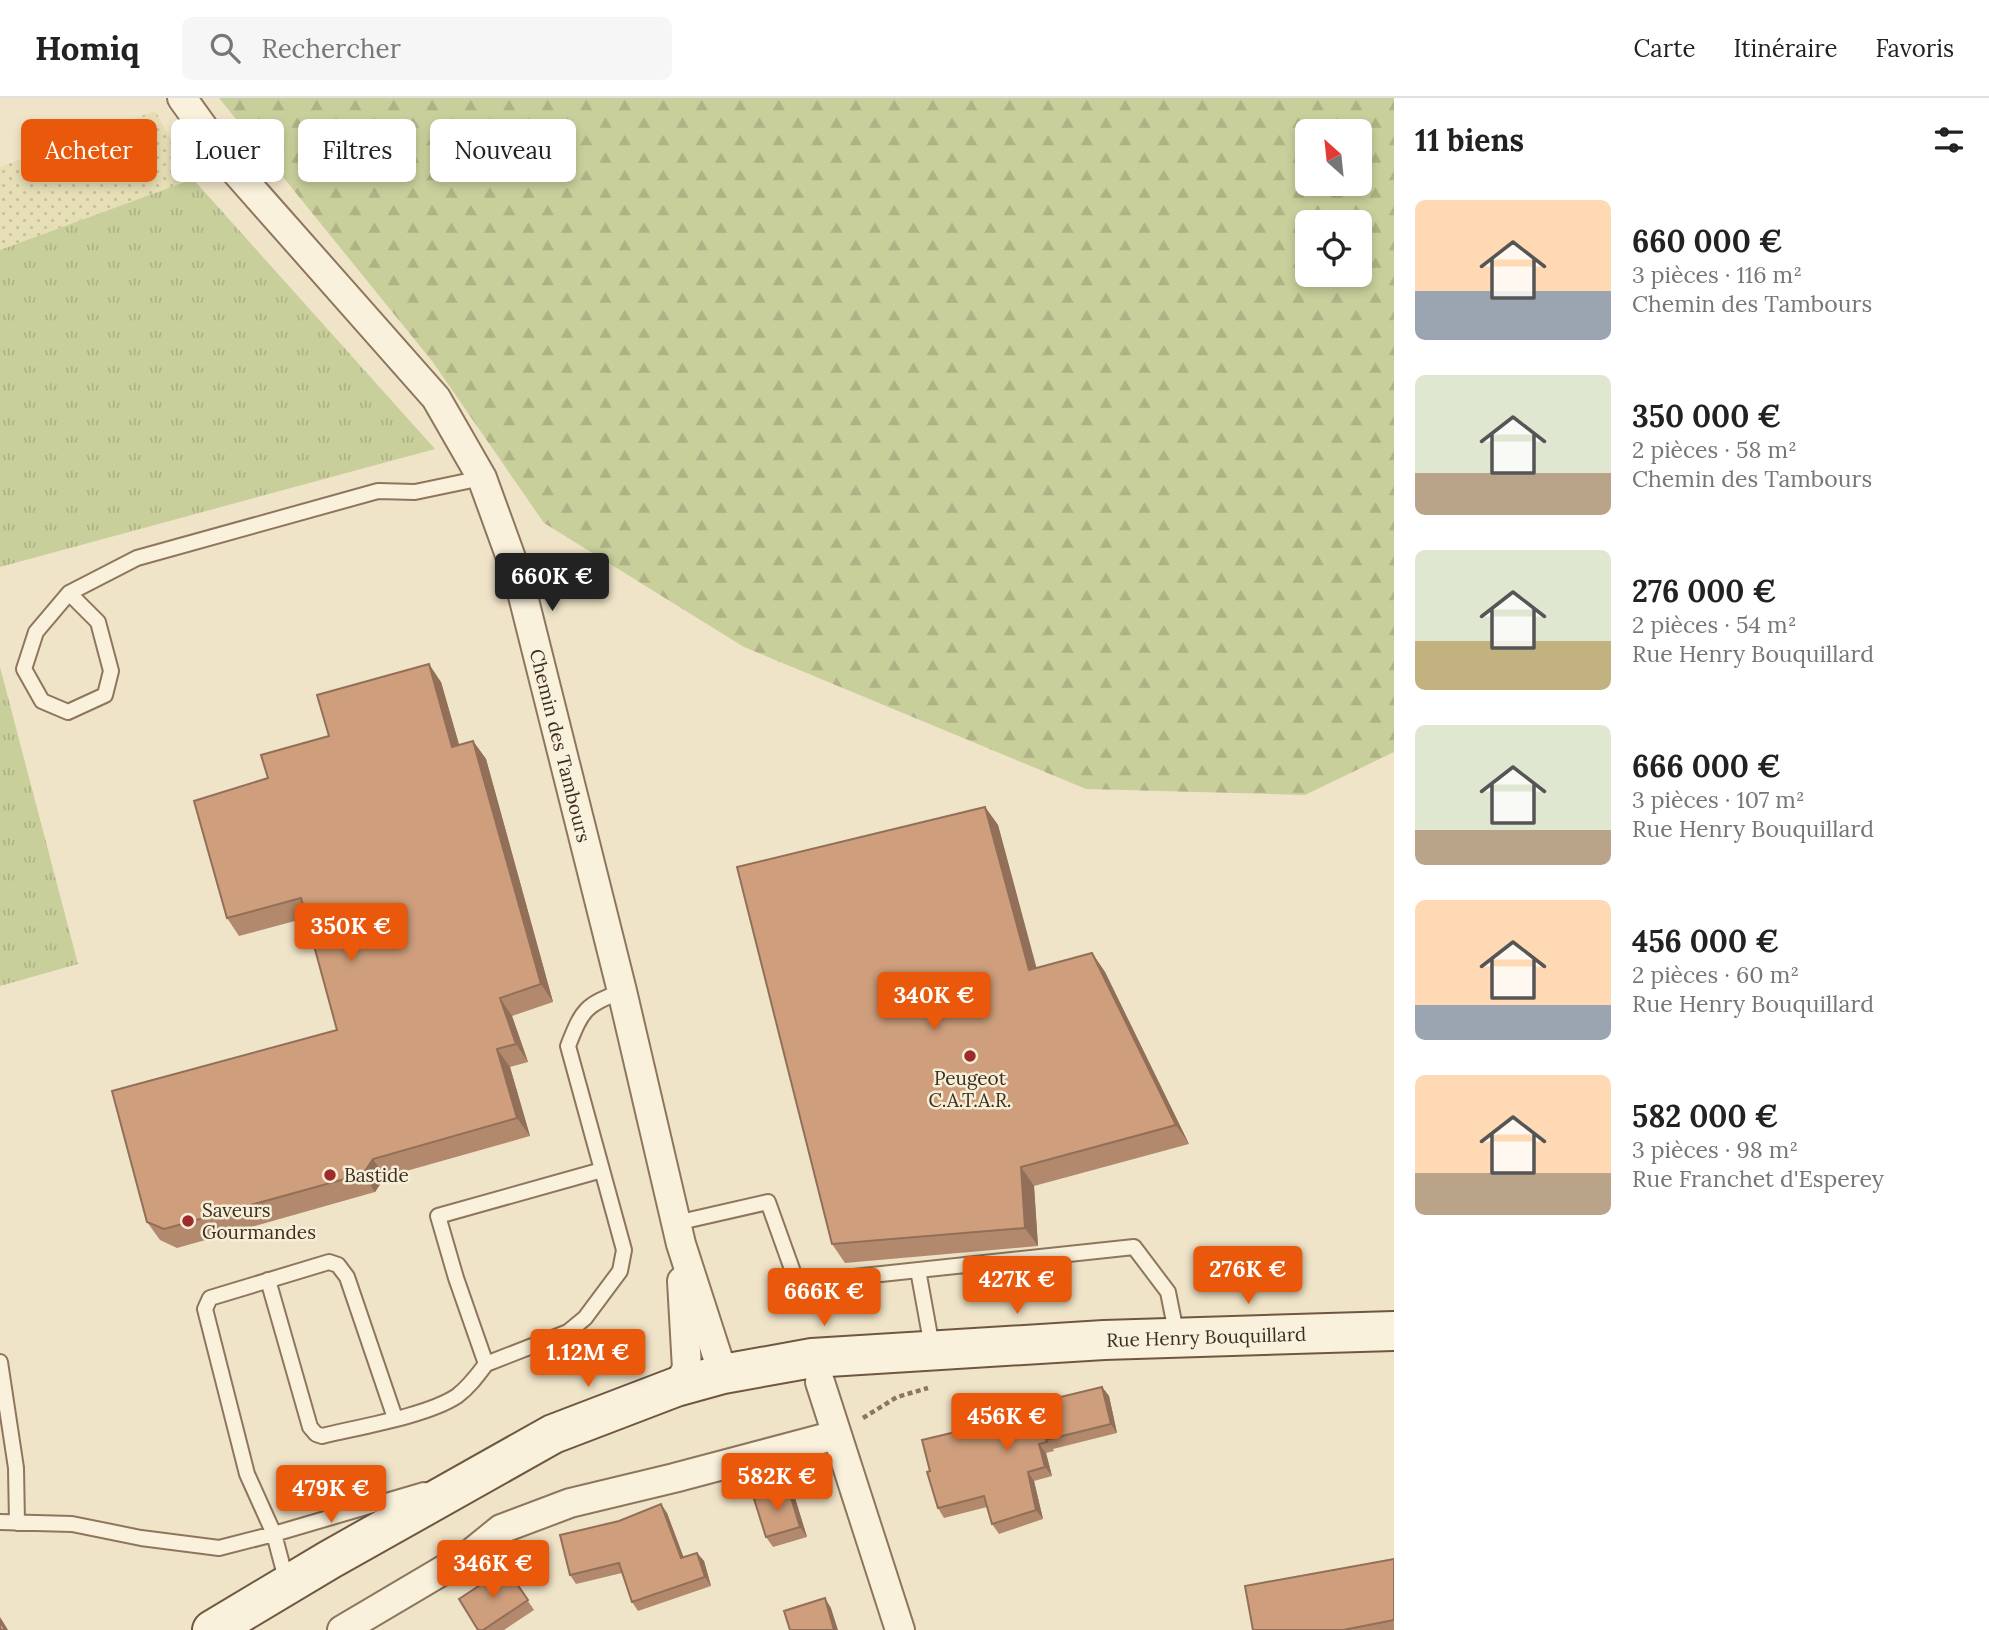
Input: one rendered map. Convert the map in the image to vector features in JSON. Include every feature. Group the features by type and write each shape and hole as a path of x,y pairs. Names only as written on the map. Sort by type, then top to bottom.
{"main road":[{"name":"Rue Henry Bouquillard","path":"212,1630 552,1434 676,1387 723,1374 812,1358 1104,1340 1394,1331"},
{"name":"Rue Henry Bouquillard","path":"553,1447 741,1395 820,1382 933,1351"},
{"name":"Rue Henry Bouquillard","path":"483,1473 553,1447 723,1374"}],"street":[{"name":"Chemin des Tambours","path":"182,98 231,166 436,398 482,478 519,580 622,991 678,1233 723,1374"},
{"name":"Chemin des Tambours","path":"676,1387 687,1369 678,1233"},
{"path":"820,1382 900,1630"},
{"path":"342,1630 469,1555 500,1529 570,1503 836,1434"}],"lane":[{"path":"69,593 98,622 111,671 105,695 68,712 42,701 24,669 36,632 69,593 137,558 378,491 415,492 482,478"},
{"path":"268,1280 310,1427 321,1436 426,1410 456,1397 486,1364 568,1332 585,1318 620,1271 624,1250 568,1046 578,1020 592,1003 622,991"},
{"path":"486,1364 438,1216 602,1170"},
{"path":"678,1233 768,1202 797,1283 1133,1247 1168,1292 1177,1338"},
{"path":"288,1585 275,1534 247,1474 205,1309 210,1298 329,1262 338,1265 347,1277 395,1418"},
{"path":"918,1270 933,1351"},
{"path":"0,1362 16,1468 17,1522"},
{"path":"0,1522 72,1524 155,1540 219,1548 483,1473"}],"shaded area":[{"path":"155,111 171,140 171,182 185,182 0,250 0,167 21,159 21,182 157,182 157,119 133,119"}],"green space":[{"path":"219,98 1394,98 1394,752 1305,795 1086,789 744,647 544,523 432,361 284,178 284,119 236,119"},
{"path":"185,182 196,182 435,449 0,567 0,250"},
{"path":"0,667 78,964 0,986"}],"building":[{"path":"429,664 452,747 473,741 541,984 500,998 516,1044 497,1049 517,1118 373,1159 363,1174 164,1229 147,1222 112,1091 337,1030 301,898 227,918 194,801 268,778 261,755 329,736 317,695"},
{"name":"Peugeot C.A.T.A.R.","path":"985,807 1029,970 1092,953 1176,1125 1021,1167 1025,1228 832,1244 737,867"},
{"path":"1102,1387 1111,1424 1039,1444 1045,1467 1028,1472 1036,1510 992,1524 984,1496 938,1508 927,1472 930,1471 922,1440 1018,1417 1015,1408"},
{"path":"788,1488 800,1527 766,1537 754,1499"},
{"path":"661,1504 681,1558 697,1553 705,1577 632,1602 619,1563 570,1575 560,1535 619,1521"},
{"path":"1394,1559 1394,1620 1343,1630 1253,1630 1245,1586"},
{"path":"506,1568 528,1600 483,1630 478,1630 459,1599"},
{"path":"825,1598 834,1630 790,1630 784,1611"}],"place":[{"name":"Peugeot C.A.T.A.R.","path":"970,1056"},
{"name":"Bastide","path":"330,1175"},
{"name":"Saveurs Gourmandes","path":"188,1221"}]}
